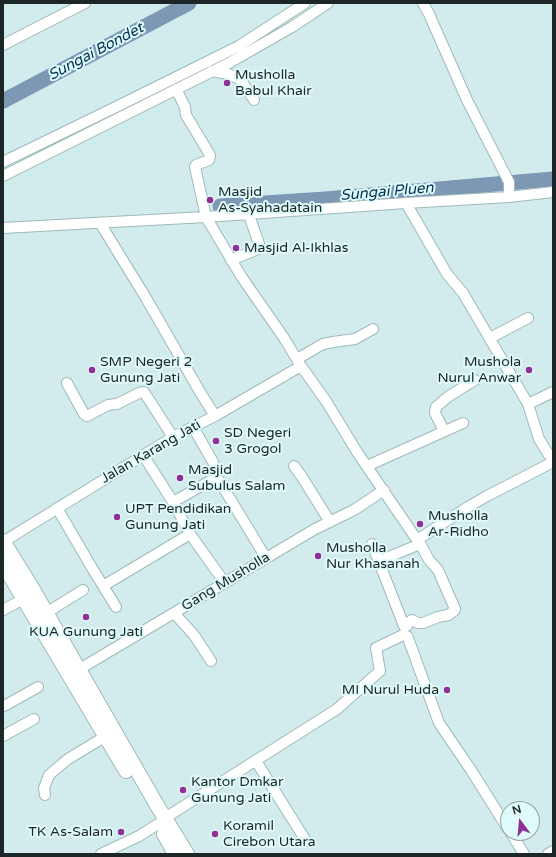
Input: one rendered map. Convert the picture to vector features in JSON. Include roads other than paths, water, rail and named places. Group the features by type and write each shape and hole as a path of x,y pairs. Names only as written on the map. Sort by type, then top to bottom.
{"highway":[{"path":"3,541 29,596 158,815 175,854"},
{"path":"3,564 29,596 46,613 106,736 158,815 187,854"}],"street":[{"path":"3,45 85,3"},
{"path":"3,162 239,46 306,3"},
{"path":"3,176 261,45 328,3"},
{"path":"423,3 467,100 509,182 509,196"},
{"path":"212,71 228,74 238,78 254,100"},
{"path":"176,89 185,106 186,115 210,155 209,160 194,167 205,214 231,260 326,401 429,560 438,570 455,609 454,612 423,624 412,620 407,626 404,626 372,544"},
{"path":"3,228 100,223 205,214 249,215 553,192"},
{"path":"379,561 418,541 420,538 468,507 552,458 540,439 528,404 463,293 447,274 406,203"},
{"path":"231,260 260,247 249,215"},
{"path":"100,223 215,416"},
{"path":"490,338 528,318"},
{"name":"Jalan Karang Jati","path":"3,541 173,437 215,416 299,362 323,344 356,339 372,329"},
{"path":"444,431 435,413 436,407 449,396 475,380"},
{"path":"67,383 83,413 87,416 108,405 117,404 144,392 173,437"},
{"path":"528,404 553,392"},
{"path":"367,466 463,423"},
{"path":"193,427 214,462"},
{"path":"143,455 173,502 190,534 225,582"},
{"path":"294,466 330,522"},
{"path":"173,502 217,477 266,558"},
{"name":"Gang Musholla","path":"74,672 315,529 354,510 384,490"},
{"path":"57,508 116,607"},
{"path":"103,586 190,534"},
{"path":"46,613 83,590"},
{"path":"3,610 29,596"},
{"path":"174,613 194,635 211,660"},
{"path":"101,854 139,836 158,815 256,760 341,706 380,671 376,648 403,636 408,636 439,723 472,770 500,816"},
{"path":"3,706 38,687"},
{"path":"3,736 34,718"},
{"path":"45,795 44,788 49,774 68,759 106,736"},
{"path":"256,760 306,841"},
{"path":"516,841 524,854"},
{"path":"548,854 553,851"}],"waterway":[{"name":"Sungai Bondet","path":"3,101 189,3"},
{"name":"Sungai Pluen","path":"220,206 325,199 553,179"}],"place":[{"name":"Musholla Babul Khair","path":"227,83"},
{"name":"Masjid As-Syahadatain","path":"210,200"},
{"name":"Masjid Al-Ikhlas","path":"236,248"},
{"name":"SMP Negeri 2 Gunung Jati","path":"92,370"},
{"name":"Mushola Nurul Anwar","path":"529,370"},
{"name":"SD Negeri 3 Grogol","path":"216,441"},
{"name":"Masjid Subulus Salam","path":"180,478"},
{"name":"UPT Pendidikan Gunung Jati","path":"117,517"},
{"name":"Musholla Ar-Ridho","path":"420,524"},
{"name":"Musholla Nur Khasanah","path":"318,556"},
{"name":"KUA Gunung Jati","path":"86,617"},
{"name":"MI Nurul Huda","path":"447,690"},
{"name":"Kantor Dmkar Gunung Jati","path":"183,790"},
{"name":"TK As-Salam","path":"121,832"},
{"name":"Koramil Cirebon Utara","path":"215,834"}]}
